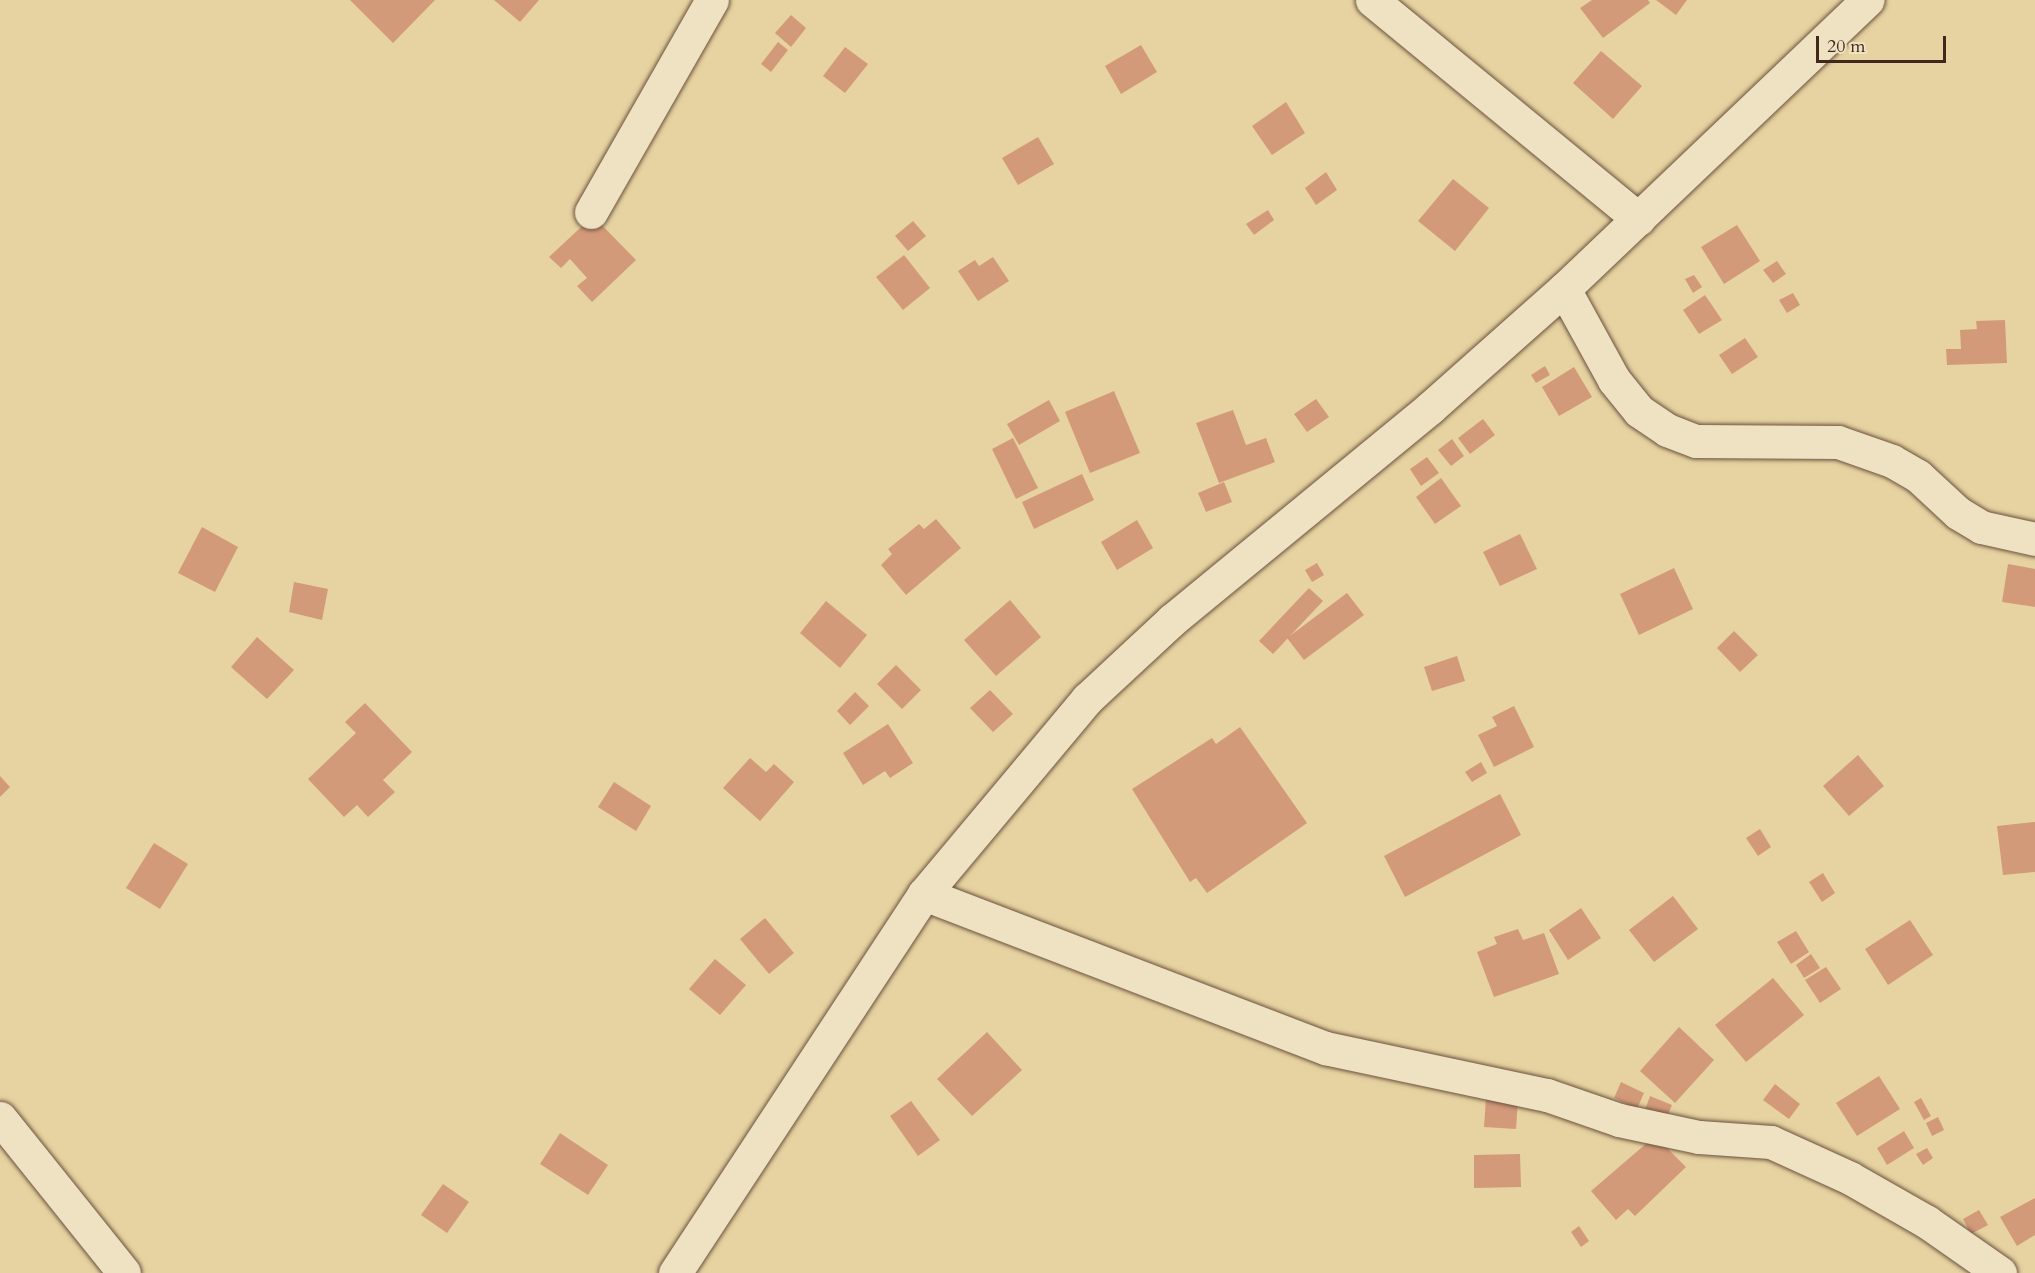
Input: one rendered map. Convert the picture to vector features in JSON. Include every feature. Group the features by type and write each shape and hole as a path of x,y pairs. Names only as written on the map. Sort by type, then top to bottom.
{"street":[{"path":"591,212 712,0"},
{"path":"1372,0 1639,219"},
{"path":"675,1272 924,894 1087,699 1172,620 1420,415 1564,289 1867,0"},
{"path":"1564,289 1614,380 1639,411 1667,430 1696,441 1838,442 1892,461 1918,476 1958,513 1981,527 2035,538"},
{"path":"924,894 1324,1048 1546,1095 1619,1120 1699,1137 1771,1142 1850,1178 1927,1222 2000,1273"},
{"path":"0,1118 124,1273"}],"building":[{"path":"350,0 435,0 393,43"},
{"path":"494,0 539,0 520,22"},
{"path":"1592,0 1648,0 1650,3 1603,38 1580,8"},
{"path":"1656,0 1687,0 1676,15"},
{"path":"791,15 806,28 791,47 775,33"},
{"path":"778,42 788,50 771,72 761,64"},
{"path":"1141,45 1157,72 1121,94 1105,66"},
{"path":"845,47 868,64 845,93 823,76"},
{"path":"1601,51 1642,86 1613,119 1573,83"},
{"path":"1286,102 1305,133 1272,155 1252,126"},
{"path":"1038,137 1054,164 1018,185 1002,158"},
{"path":"1326,172 1337,190 1316,205 1305,188"},
{"path":"1453,179 1489,208 1455,251 1418,221"},
{"path":"1268,210 1274,220 1254,235 1246,224"},
{"path":"593,216 636,260 592,302 577,286 587,278 570,259 561,268 549,257"},
{"path":"913,221 926,236 908,251 895,236"},
{"path":"1737,225 1760,261 1724,284 1701,247"},
{"path":"904,255 930,288 903,310 876,277"},
{"path":"993,257 1009,281 978,301 958,271 975,260 979,266"},
{"path":"1777,261 1786,274 1773,283 1763,270"},
{"path":"1694,275 1702,287 1693,293 1685,279"},
{"path":"1793,293 1800,305 1787,313 1779,300"},
{"path":"1705,295 1722,320 1699,334 1683,310"},
{"path":"2005,320 2007,363 1947,365 1946,349 1961,349 1960,330 1977,329 1976,321"},
{"path":"1745,338 1758,357 1732,374 1719,355"},
{"path":"1545,366 1550,375 1536,383 1531,375"},
{"path":"1574,367 1592,397 1559,416 1542,387"},
{"path":"1114,391 1140,453 1090,473 1065,412"},
{"path":"1316,399 1329,417 1307,432 1294,414"},
{"path":"1049,400 1060,421 1019,445 1007,424"},
{"path":"1233,410 1246,445 1266,438 1275,462 1219,483 1196,423"},
{"path":"1483,419 1495,435 1470,454 1458,438"},
{"path":"1013,438 1038,488 1016,499 992,449"},
{"path":"1452,439 1464,456 1451,466 1438,450"},
{"path":"1427,457 1439,473 1421,486 1410,469"},
{"path":"1082,474 1094,500 1034,529 1022,502"},
{"path":"1441,478 1461,506 1435,524 1416,497"},
{"path":"1224,482 1232,502 1206,512 1198,493"},
{"path":"936,519 961,548 906,595 881,565 892,554 888,549 919,524 924,529"},
{"path":"1137,520 1153,548 1117,570 1101,542"},
{"path":"202,527 238,547 215,592 178,573"},
{"path":"1520,534 1537,569 1500,586 1483,552"},
{"path":"1317,563 1324,575 1312,582 1305,570"},
{"path":"2008,564 2035,569 2035,607 2002,602"},
{"path":"1674,568 1693,609 1639,635 1620,594"},
{"path":"294,582 328,589 322,620 289,612"},
{"path":"1309,588 1323,601 1273,654 1259,641"},
{"path":"1347,593 1364,615 1304,660 1287,638"},
{"path":"1010,600 1041,637 996,676 964,640"},
{"path":"826,601 867,635 840,668 800,633"},
{"path":"1734,631 1758,655 1740,672 1717,648"},
{"path":"257,637 294,670 267,699 231,667"},
{"path":"1457,656 1465,681 1432,691 1424,667"},
{"path":"896,665 921,690 902,709 877,684"},
{"path":"990,690 1013,714 993,732 970,708"},
{"path":"855,692 869,706 850,725 837,711"},
{"path":"365,703 412,752 383,780 395,792 368,817 357,805 344,817 308,779 356,733 345,722"},
{"path":"1514,706 1534,747 1494,767 1478,735 1497,726 1492,717"},
{"path":"888,724 913,763 890,778 885,771 863,785 843,753"},
{"path":"1240,727 1307,823 1207,893 1196,878 1190,882 1132,789 1212,738 1216,744"},
{"path":"1858,755 1884,786 1849,816 1823,786"},
{"path":"750,758 766,772 774,764 794,782 760,821 723,788"},
{"path":"1481,762 1487,773 1472,782 1465,772"},
{"path":"0,776 10,787 0,797"},
{"path":"614,782 651,806 636,831 598,807"},
{"path":"1500,794 1521,835 1405,897 1384,856"},
{"path":"2035,822 2035,872 2003,875 1997,826"},
{"path":"1760,829 1771,847 1758,856 1746,838"},
{"path":"154,843 188,864 160,909 126,888"},
{"path":"1823,873 1835,893 1822,902 1809,882"},
{"path":"1673,896 1698,929 1654,962 1629,930"},
{"path":"1581,908 1601,938 1568,960 1549,930"},
{"path":"765,918 794,953 769,974 740,939"},
{"path":"1910,920 1933,955 1888,985 1865,949"},
{"path":"1518,929 1523,940 1544,933 1559,974 1494,997 1477,952 1497,944 1494,937"},
{"path":"1796,931 1809,952 1791,964 1777,942"},
{"path":"1811,954 1820,968 1804,978 1796,965"},
{"path":"715,959 746,985 720,1015 689,989"},
{"path":"1826,967 1841,989 1820,1003 1805,980"},
{"path":"1773,978 1804,1015 1746,1062 1715,1025"},
{"path":"1679,1027 1714,1060 1675,1103 1640,1071"},
{"path":"987,1032 1022,1070 972,1116 937,1079"},
{"path":"1879,1076 1900,1109 1857,1136 1836,1103"},
{"path":"1621,1082 1644,1093 1637,1109 1614,1098"},
{"path":"1775,1084 1800,1104 1789,1119 1763,1100"},
{"path":"1650,1096 1672,1105 1666,1119 1645,1110"},
{"path":"1486,1098 1518,1100 1516,1129 1484,1127"},
{"path":"1921,1098 1931,1116 1924,1120 1914,1102"},
{"path":"911,1101 940,1140 918,1156 890,1116"},
{"path":"1938,1117 1944,1130 1932,1136 1926,1123"},
{"path":"1904,1131 1914,1148 1887,1165 1877,1148"},
{"path":"560,1133 608,1165 588,1195 540,1164"},
{"path":"1658,1139 1686,1167 1635,1216 1628,1209 1616,1220 1591,1191 1648,1142 1651,1145"},
{"path":"1927,1148 1933,1158 1923,1165 1916,1154"},
{"path":"1520,1154 1521,1187 1474,1188 1474,1155"},
{"path":"443,1184 469,1202 447,1233 421,1215"},
{"path":"2035,1198 2035,1235 2017,1246 2000,1217"},
{"path":"1979,1210 1988,1225 1971,1234 1963,1219"},
{"path":"1579,1226 1589,1241 1581,1247 1571,1232"}]}
